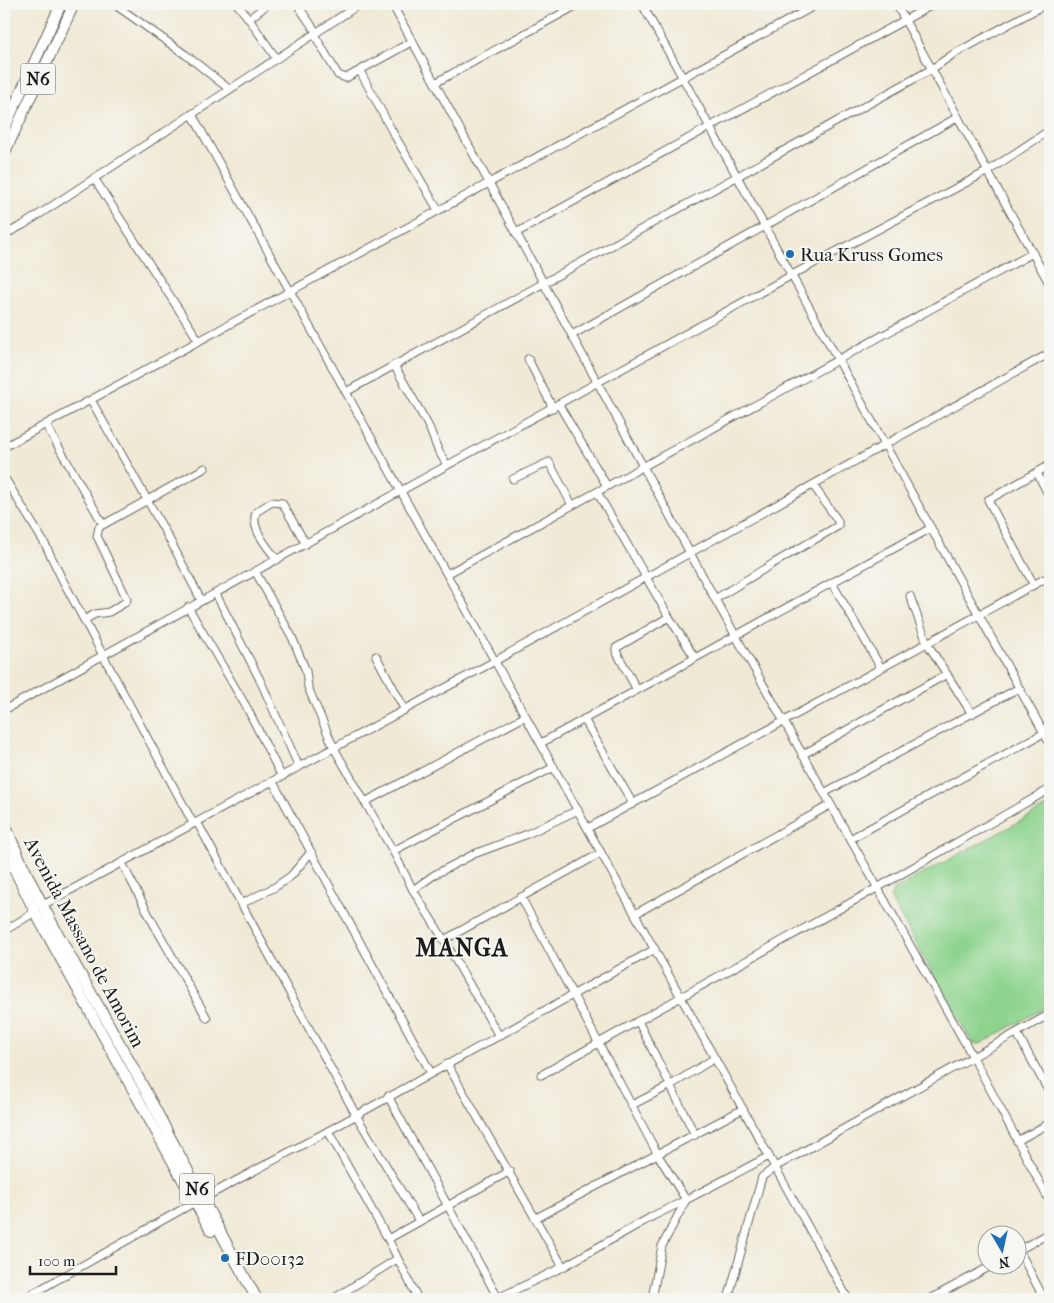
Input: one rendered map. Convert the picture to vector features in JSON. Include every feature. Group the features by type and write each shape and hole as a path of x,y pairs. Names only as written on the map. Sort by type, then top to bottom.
{"highway":[{"name":"N6","path":"4,129 61,4"},
{"name":"N6","path":"4,154 74,4"},
{"name":"Avenida Massano de Amorim","path":"4,822 39,908 99,1027 110,1037"},
{"name":"N6","path":"4,848 39,908"},
{"name":"Avenida Massano de Amorim","path":"39,908 198,1200"},
{"name":"N6","path":"198,1200 249,1299"},
{"name":"N6","path":"198,1200 257,1299"}],"street":[{"path":"114,4 186,54 229,89"},
{"path":"237,4 276,58"},
{"path":"249,19 268,4"},
{"path":"297,4 338,76 346,78 412,41"},
{"path":"4,235 24,225 360,4"},
{"path":"392,4 734,636 973,1057 1050,1202"},
{"path":"435,83 579,4"},
{"path":"642,4 1050,744"},
{"path":"4,447 818,4"},
{"path":"896,4 1033,254 1048,272 1050,285"},
{"path":"516,233 934,4"},
{"path":"346,392 932,69 952,55 1046,4"},
{"path":"360,71 438,210"},
{"path":"192,114 848,1299"},
{"path":"572,335 958,117"},
{"path":"4,710 792,275 988,171 1050,130"},
{"path":"94,178 199,341"},
{"path":"447,574 572,504 1033,254"},
{"path":"4,931 39,908 495,661 1050,353"},
{"path":"528,359 607,486"},
{"path":"394,366 429,427 438,450 447,465"},
{"path":"91,400 202,600"},
{"path":"46,425 103,524"},
{"path":"513,479 548,462 572,504"},
{"path":"1034,585 988,500 1050,466"},
{"path":"84,620 95,614 109,612 128,599 97,536 97,530 103,524 113,521 205,468"},
{"path":"1037,473 1050,498"},
{"path":"4,477 45,544 102,655 356,1115 375,1144 419,1221"},
{"path":"715,599 838,526 838,521 814,485"},
{"path":"597,492 669,617 695,658"},
{"path":"277,560 259,535 254,518 256,512 272,502 282,502 306,544"},
{"path":"541,743 931,528"},
{"path":"255,571 292,637 303,663 312,697 334,748 413,890 500,1036"},
{"path":"588,828 1050,576"},
{"path":"832,583 881,668"},
{"path":"216,594 260,680 299,768"},
{"path":"910,596 927,643 972,714"},
{"path":"188,608 247,708 282,777"},
{"path":"638,690 624,667 616,648 669,617"},
{"path":"376,656 404,710"},
{"path":"802,755 947,674"},
{"path":"824,793 1020,688"},
{"path":"365,802 526,716"},
{"path":"584,719 633,804"},
{"path":"850,839 1044,733"},
{"path":"393,851 554,767"},
{"path":"273,782 431,1073"},
{"path":"541,1075 877,888 1050,789"},
{"path":"635,914 830,805"},
{"path":"413,890 434,875 474,854 525,835 578,810"},
{"path":"241,904 275,887 291,876 311,852"},
{"path":"444,940 601,853"},
{"path":"122,863 207,1018"},
{"path":"521,897 658,1155 686,1200"},
{"path":"23,1299 198,1200 500,1036 655,949"},
{"path":"728,1299 762,1177 775,1167 1050,1014"},
{"path":"638,1021 695,1135"},
{"path":"1017,1033 1050,1094"},
{"path":"632,1105 671,1085 715,1058"},
{"path":"447,1064 510,1171 563,1267"},
{"path":"388,1096 497,1299 563,1267 769,1156"},
{"path":"536,1218 743,1110"},
{"path":"1017,1141 1050,1123"},
{"path":"328,1130 388,1239 418,1299"},
{"path":"388,1239 510,1171"},
{"path":"652,1299 662,1246 686,1200"},
{"path":"1026,1246 1050,1233"},
{"path":"333,1299 397,1259"},
{"path":"1026,1266 1044,1299"},
{"path":"930,1299 976,1274"}],"green space":[{"path":"1050,805 1050,1005 980,1044 972,1043 890,898 893,890"}],"place":[{"name":"Rua Kruss Gomes","path":"790,254"},
{"name":"FD00132","path":"225,1258"}],"district":[{"name":"MANGA","path":"462,948"}]}
